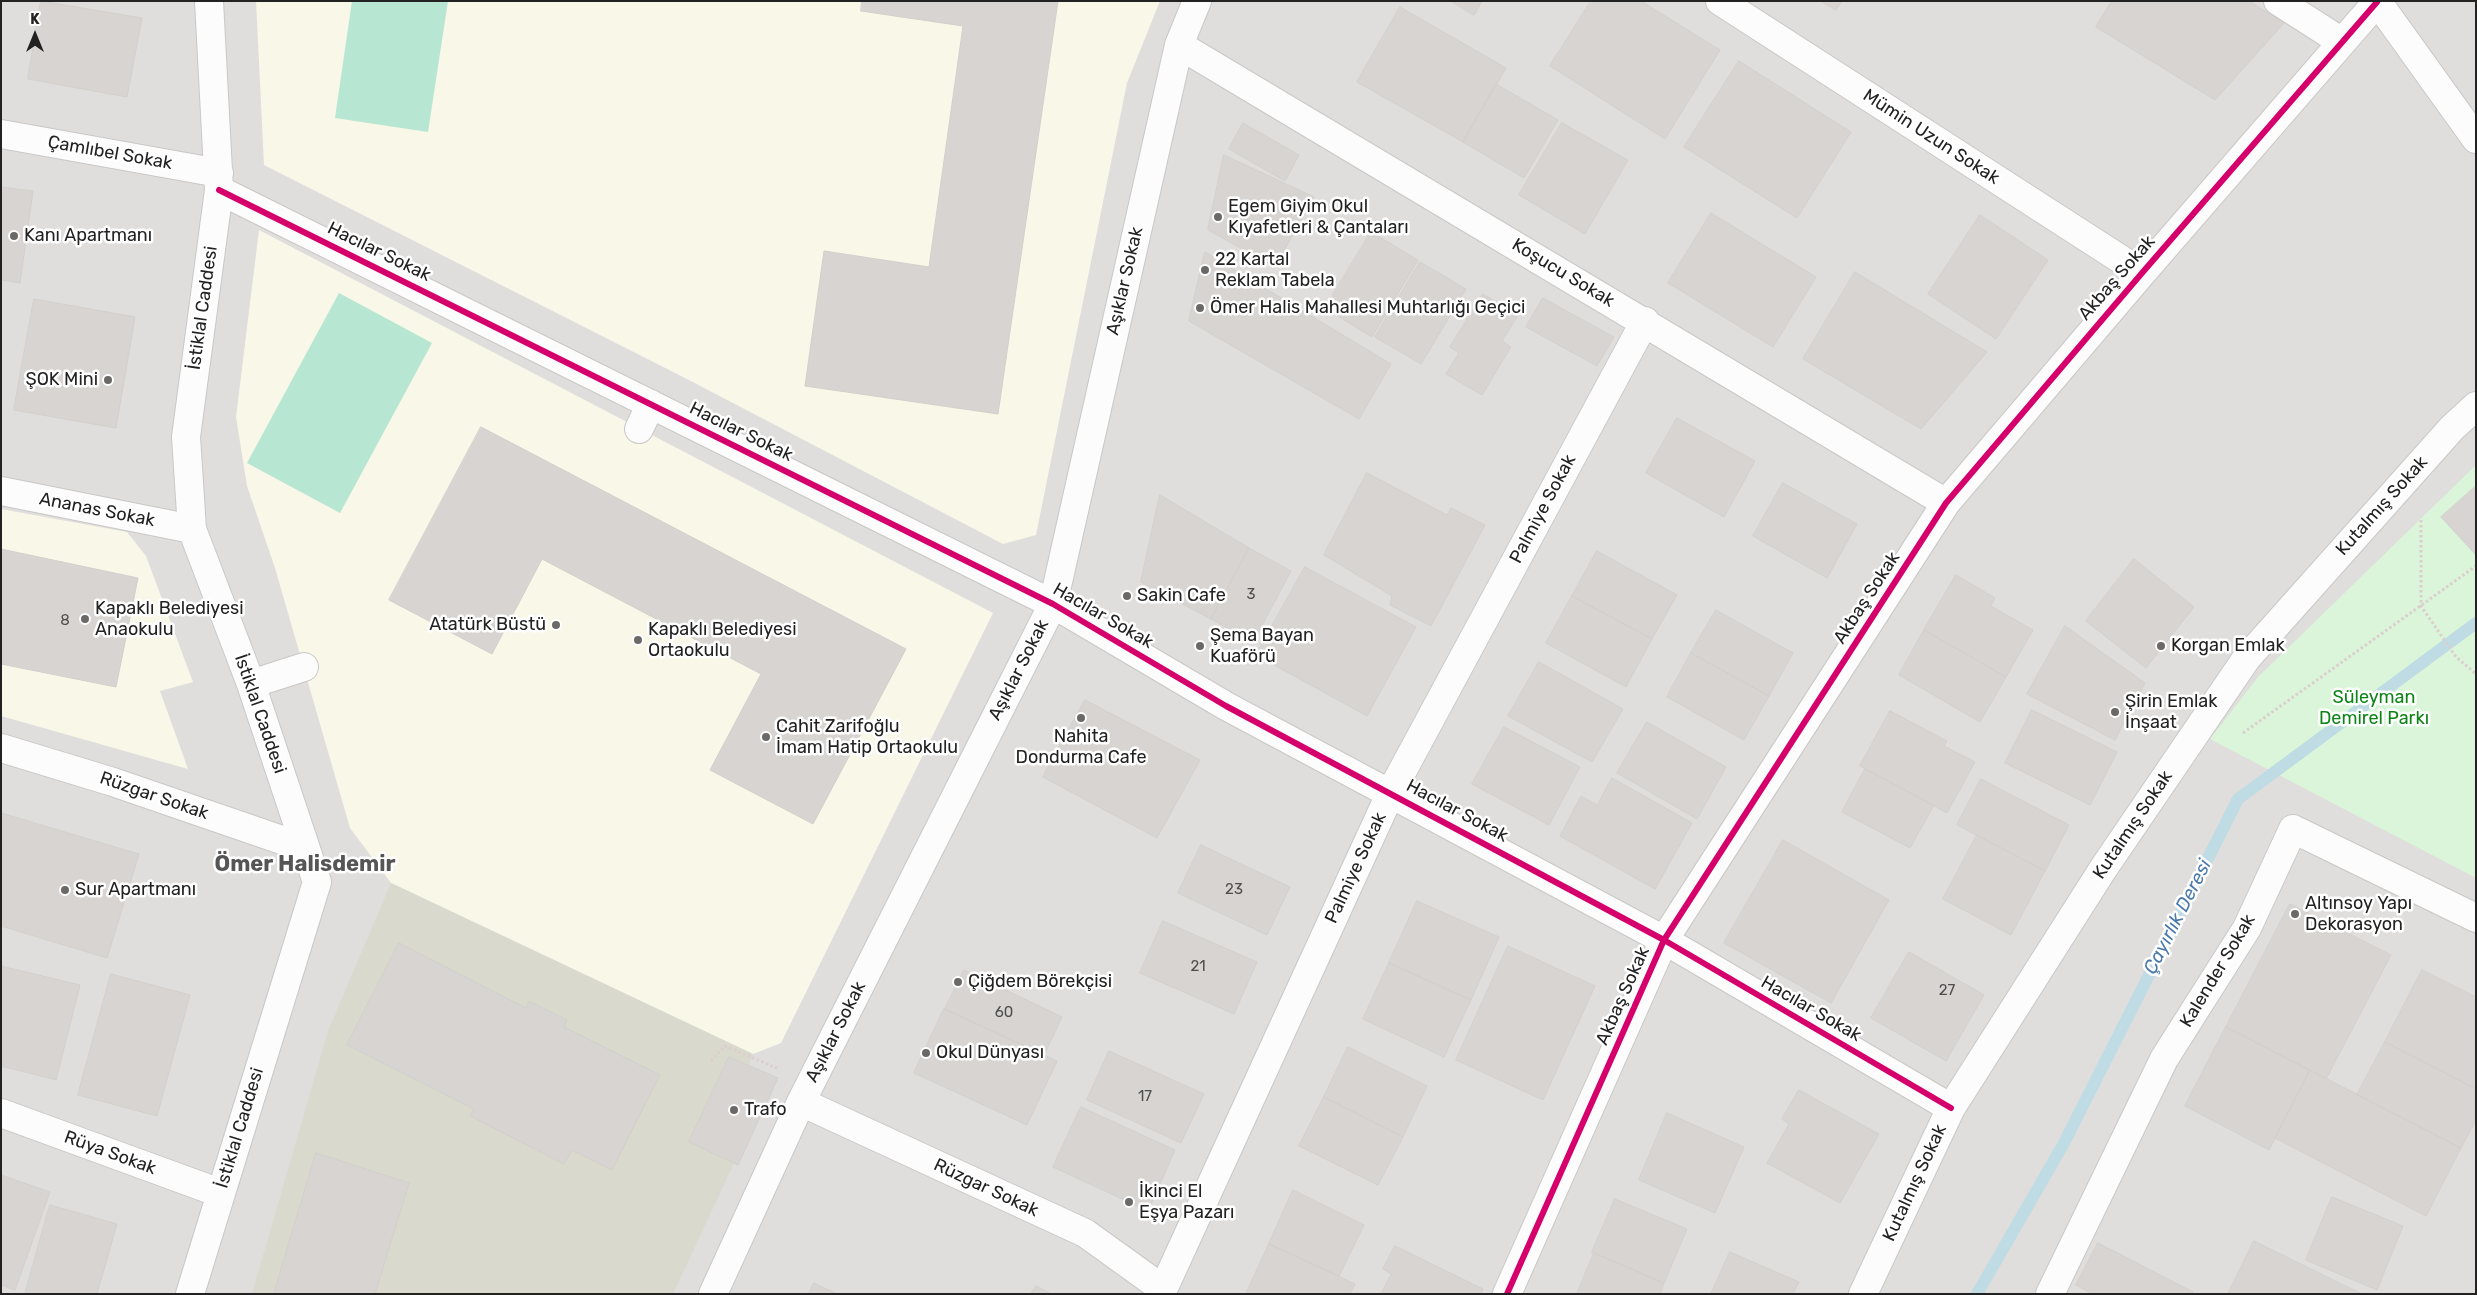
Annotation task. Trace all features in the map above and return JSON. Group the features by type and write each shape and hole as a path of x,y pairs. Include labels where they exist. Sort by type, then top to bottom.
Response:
{"street":[{"name":"İstiklal Caddesi","path":"190,1294 317,882 251,684 192,530 186,437 219,181 209,1"},
{"name":"Aşıklar Sokak","path":"713,1294 801,1102 1052,604 1179,45 1197,1"},
{"name":"Mümin Uzun Sokak","path":"1720,1 2142,272"},
{"path":"2278,1 2342,42"},
{"name":"Akbaş Sokak","path":"1507,1294 1664,940 1946,503 2142,272 2377,2"},
{"path":"2377,2 2475,137"},
{"name":"Koşucu Sokak","path":"1179,45 1645,321 1946,503"},
{"name":"Çamlıbel Sokak","path":"1,134 219,181"},
{"name":"Hacılar Sokak","path":"219,181 651,404 1052,604 1226,706 1664,940 1951,1108"},
{"name":"Palmiye Sokak","path":"1162,1291 1390,792 1645,321"},
{"path":"639,429 651,404"},
{"name":"Kutalmış Sokak","path":"1863,1294 1951,1108 2103,869 2246,659 2452,428 2476,406"},
{"name":"Ananas Sokak","path":"1,491 192,530"},
{"path":"251,684 304,667"},
{"name":"Rüzgar Sokak","path":"1,748 113,782 305,848"},
{"name":"Kalender Sokak","path":"2050,1294 2164,1059 2247,928 2293,829 2476,918"},
{"name":"Rüzgar Sokak","path":"801,1102 1085,1234 1162,1291"},
{"name":"Rüya Sokak","path":"1,1113 220,1193"}],"path":[{"path":"2422,462 2422,606 2456,657 2476,674"},
{"path":"2239,736 2476,566"},
{"path":"711,1061 725,1046 780,1069"}],"shaded area":[{"path":"1,1 2476,1 2476,1294 1,1294"},
{"path":"256,1 1160,1 1127,83 1036,535 1003,544 687,379 264,165"},
{"name":"Kapaklı Belediyesi Ortaokulu","path":"259,230 993,613 781,1043 753,1054 391,883 350,828 275,568 247,486 236,417"},
{"name":"Kapaklı Belediyesi Anaokulu","path":"1,509 127,532 146,556 193,682 160,691 188,769 1,716"},
{"path":"391,883 753,1054 749,1065 729,1057 689,1142 734,1163 673,1294 252,1294 328,1031"}],"green space":[{"path":"352,1 448,1 428,132 335,118"},
{"path":"339,293 432,343 340,513 247,463"},
{"name":"Süleyman Demirel Parkı","path":"2476,465 2476,878 2210,739 2258,677"}],"building":[{"path":"41,1 142,18 127,97 28,79"},
{"path":"862,1 1058,1 998,414 805,386 824,251 929,267 963,26 861,11"},
{"path":"1451,1 1482,1 1474,15"},
{"path":"1591,1 1641,1 1720,50 1665,139 1550,66"},
{"path":"1821,1 1842,1 1836,10"},
{"path":"2112,1 2249,1 2284,23 2215,100 2096,27"},
{"path":"1400,7 1506,68 1463,142 1357,82"},
{"path":"1739,61 1851,132 1797,218 1684,147"},
{"path":"1496,84 1558,120 1524,178 1463,142"},
{"path":"1243,123 1299,155 1285,181 1229,149"},
{"path":"1562,123 1628,160 1585,234 1519,195"},
{"path":"1224,155 1314,197 1275,267 1208,230"},
{"name":"Kanı Apartmanı","path":"1,187 33,191 20,283 1,280"},
{"path":"1711,213 1816,277 1773,347 1668,283"},
{"path":"1980,215 2048,260 1996,339 1928,294"},
{"path":"1371,232 1418,260 1372,337 1325,308"},
{"path":"1205,252 1391,364 1359,419 1189,321"},
{"path":"1420,262 1466,289 1421,364 1375,337"},
{"path":"1855,272 1987,352 1921,429 1803,359"},
{"path":"1483,294 1518,315 1502,341 1511,347 1482,395 1446,374 1459,353 1450,347"},
{"path":"1543,298 1614,337 1597,366 1526,327"},
{"path":"34,299 135,317 116,428 14,410"},
{"path":"1677,418 1755,461 1724,517 1646,473"},
{"path":"481,427 906,649 813,824 710,770 761,674 542,559 492,654 389,600"},
{"path":"1367,473 1447,515 1451,508 1485,525 1431,626 1390,605 1392,596 1324,555"},
{"path":"1783,483 1857,524 1827,578 1753,536"},
{"path":"2476,486 2476,555 2441,517"},
{"path":"1160,495 1249,548 1211,619 1141,582"},
{"path":"1249,548 1291,571 1253,642 1211,619"},
{"path":"1,549 138,578 116,687 1,664"},
{"path":"1597,551 1677,595 1652,639 1572,596"},
{"path":"2134,559 2194,607 2146,668 2086,621"},
{"path":"1305,567 1416,627 1367,716 1256,655"},
{"path":"1956,575 1995,598 1991,606 2033,630 2006,677 1924,630"},
{"path":"1572,596 1652,639 1626,687 1546,643"},
{"path":"1716,610 1793,653 1769,696 1691,653"},
{"path":"2065,626 2145,683 2115,740 2027,694"},
{"path":"1924,630 2006,677 1980,722 1899,675"},
{"path":"1691,653 1769,696 1744,740 1667,697"},
{"path":"1539,662 1623,709 1592,762 1508,716"},
{"path":"1085,700 1200,760 1157,838 1043,777"},
{"path":"2032,710 2117,752 2090,805 2005,763"},
{"path":"1890,711 1947,741 1944,746 1975,762 1947,813 1860,766"},
{"path":"1647,722 1726,767 1697,819 1617,773"},
{"path":"1504,727 1580,767 1549,825 1472,784"},
{"path":"1865,769 1934,805 1910,848 1842,812"},
{"path":"1612,778 1692,823 1655,889 1560,836 1581,796 1597,805"},
{"path":"1981,779 2069,825 2045,871 1957,825"},
{"name":"Sur Apartmanı","path":"1,813 139,854 107,958 1,926"},
{"path":"1977,835 2045,871 2011,935 1943,899"},
{"path":"1783,840 1889,900 1831,1003 1724,943"},
{"path":"1201,845 1290,887 1267,935 1178,893"},
{"path":"1417,901 1499,937 1471,1000 1389,963"},
{"path":"2290,904 2391,955 2326,1079 2226,1027"},
{"path":"1163,921 1257,962 1234,1014 1140,973"},
{"path":"399,943 526,1008 529,1001 567,1020 564,1027 660,1075 612,1170 572,1150 564,1164 470,1116 474,1109 347,1045"},
{"path":"1508,946 1595,986 1543,1100 1456,1060"},
{"path":"1909,952 1984,995 1946,1061 1871,1018"},
{"path":"1389,963 1471,1000 1444,1057 1363,1019"},
{"path":"1,966 80,985 56,1080 1,1066"},
{"path":"964,970 1062,1017 1044,1055 945,1009"},
{"path":"2422,970 2476,997 2476,1089 2385,1042"},
{"path":"111,974 190,995 157,1116 78,1095"},
{"path":"944,1009 1057,1061 1027,1125 914,1073"},
{"path":"2226,1027 2310,1070 2269,1150 2185,1106"},
{"path":"2385,1042 2476,1089 2476,1120 2461,1148 2357,1095"},
{"path":"1348,1047 1427,1086 1403,1137 1324,1097"},
{"path":"1109,1051 1204,1094 1181,1143 1087,1100"},
{"name":"Trafo","path":"729,1057 778,1078 738,1165 689,1142"},
{"path":"2310,1070 2461,1148 2426,1216 2275,1138"},
{"path":"1799,1090 1879,1134 1840,1203 1767,1163 1789,1124 1782,1119"},
{"path":"1324,1097 1403,1137 1378,1185 1299,1146"},
{"path":"1081,1107 1175,1150 1148,1211 1053,1167"},
{"path":"1667,1113 1744,1147 1715,1213 1639,1180"},
{"path":"316,1153 409,1183 375,1294 274,1294"},
{"path":"1,1175 50,1192 15,1290 1,1285"},
{"path":"1293,1190 1364,1225 1339,1276 1269,1244"},
{"path":"2332,1197 2403,1226 2377,1290 2306,1260"},
{"path":"1615,1199 1687,1229 1664,1283 1592,1252"},
{"path":"50,1205 117,1224 97,1294 25,1294"},
{"path":"2254,1241 2362,1294 2228,1294"},
{"path":"2098,1243 2193,1292 2192,1294 2092,1294 2076,1285"},
{"path":"1269,1244 1355,1284 1350,1294 1246,1294"},
{"path":"1395,1246 1483,1289 1481,1294 1381,1294 1391,1274 1383,1269"},
{"path":"1730,1252 1799,1282 1793,1294 1711,1294"},
{"path":"1594,1253 1664,1283 1660,1294 1577,1294"},
{"path":"814,1283 837,1294 809,1294"},
{"path":"1036,1286 1051,1294 1031,1294"}],"waterway":[{"name":"Çayırlık Deresi","path":"1977,1294 2064,1143 2238,799 2476,623"}],"cycle path":[{"path":"1507,1294 1664,940 1946,503 2377,2"},
{"path":"219,190 1053,604 1226,706 1664,940 1951,1108"}],"place":[{"name":"Egem Giyim Okul Kıyafetleri & Çantaları","path":"1218,217"},
{"name":"Kanı Apartmanı","path":"14,236"},
{"name":"22 Kartal Reklam Tabela","path":"1205,270"},
{"name":"Ömer Halis Mahallesi Muhtarlığı Geçici","path":"1200,308"},
{"name":"ŞOK Mini","path":"108,380"},
{"name":"Sakin Cafe","path":"1127,596"},
{"name":"Kapaklı Belediyesi Anaokulu","path":"85,619"},
{"name":"Atatürk Büstü","path":"556,625"},
{"name":"Kapaklı Belediyesi Ortaokulu","path":"638,640"},
{"name":"Şema Bayan Kuaförü","path":"1200,646"},
{"name":"Korgan Emlak","path":"2161,646"},
{"name":"Şirin Emlak İnşaat","path":"2115,712"},
{"name":"Nahita Dondurma Cafe","path":"1081,718"},
{"name":"Cahit Zarifoğlu İmam Hatip Ortaokulu","path":"766,737"},
{"name":"Sur Apartmanı","path":"65,890"},
{"name":"Altınsoy Yapı Dekorasyon","path":"2295,914"},
{"name":"Çiğdem Börekçisi","path":"958,982"},
{"name":"Okul Dünyası","path":"926,1053"},
{"name":"Trafo","path":"734,1110"},
{"name":"İkinci El Eşya Pazarı","path":"1129,1202"}],"district":[{"name":"Ömer Halisdemir","path":"305,865"}]}
